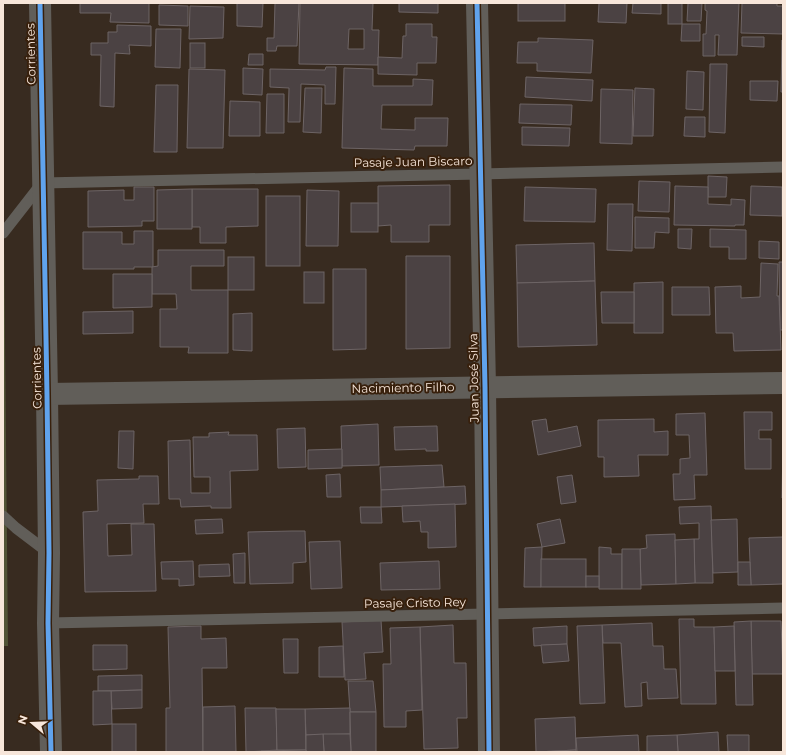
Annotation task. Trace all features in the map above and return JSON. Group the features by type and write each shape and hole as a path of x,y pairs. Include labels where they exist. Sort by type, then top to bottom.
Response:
{"street":[{"name":"Corrientes","path":"40,3 42,182 47,394 49,553 48,623 51,752"},
{"name":"Juan José Silva","path":"477,3 485,387 489,752"},
{"name":"Nacimiento Filho","path":"47,394 783,383"}],"lane":[{"name":"Pasaje Juan Biscaro","path":"42,182 783,167"},
{"path":"3,233 42,182"},
{"path":"3,516 16,528 49,553"},
{"name":"Pasaje Cristo Rey","path":"48,623 783,608"}],"green space":[{"path":"3,136 8,646 3,646"}],"building":[{"path":"80,3 149,3 149,23 110,22 111,13 80,13"},
{"path":"237,3 263,3 262,27 237,26"},
{"path":"275,3 299,3 297,46 277,46 276,51 267,51 267,38 274,38"},
{"path":"300,3 373,3 372,30 379,30 378,65 299,64","holes":["349,29 364,29 364,49 348,49"]},
{"path":"399,3 438,3 438,13 399,12"},
{"path":"518,3 565,3 565,21 518,21"},
{"path":"599,3 627,3 626,23 598,22"},
{"path":"633,3 661,3 661,14 632,13"},
{"path":"668,3 682,3 682,24 668,24"},
{"path":"688,3 702,3 701,21 687,21"},
{"path":"705,3 739,3 737,55 718,55 719,35 715,35 715,56 703,56 703,34 706,34 707,11 705,10"},
{"path":"742,3 777,3 777,6 783,6 783,34 741,33"},
{"path":"159,5 188,6 188,26 159,25"},
{"path":"190,6 224,7 223,38 189,39"},
{"path":"406,24 432,24 432,37 437,37 436,63 417,63 417,75 378,74 378,57 402,58 403,36 406,36"},
{"path":"682,24 700,24 700,41 681,41"},
{"path":"117,25 151,26 151,46 129,45 130,54 115,53 114,107 100,106 101,55 91,55 91,43 108,43 108,32 117,32"},
{"path":"156,29 181,29 180,68 155,67"},
{"path":"742,37 764,37 764,47 742,46"},
{"path":"538,38 593,40 591,73 537,71 537,63 517,63 518,42 538,42"},
{"path":"782,40 783,92 781,92"},
{"path":"190,43 205,43 205,68 190,68"},
{"path":"249,54 263,54 263,65 248,65"},
{"path":"710,64 727,64 725,133 709,132"},
{"path":"326,67 336,67 335,104 325,104 325,85 301,84 300,122 288,122 289,88 270,87 270,69 325,70"},
{"path":"243,68 263,69 262,95 243,94"},
{"path":"344,68 373,69 373,86 413,86 413,79 433,80 432,105 382,105 381,129 415,130 415,118 448,118 447,146 415,146 414,150 342,148"},
{"path":"189,69 225,70 223,148 187,148"},
{"path":"687,71 704,72 703,110 686,109"},
{"path":"526,77 593,80 592,101 525,97"},
{"path":"750,81 778,81 777,101 750,100"},
{"path":"156,85 178,85 177,152 154,152"},
{"path":"305,88 322,88 321,133 303,132"},
{"path":"635,88 654,89 653,136 633,136"},
{"path":"601,89 633,90 632,144 600,143"},
{"path":"267,94 284,94 284,133 266,133"},
{"path":"230,101 260,102 260,136 229,136"},
{"path":"520,104 572,105 571,125 519,123"},
{"path":"685,117 705,117 705,137 684,136"},
{"path":"522,127 570,128 569,146 522,145"},
{"path":"708,176 727,177 726,197 708,197"},
{"path":"639,181 670,182 669,212 638,211"},
{"path":"450,185 450,225 429,225 429,242 391,242 391,225 378,226 378,186"},
{"path":"675,186 708,187 708,204 731,205 731,199 745,200 744,225 674,225"},
{"path":"751,186 782,187 782,216 750,215"},
{"path":"134,187 154,187 154,221 142,221 142,226 88,227 88,191 124,190 124,200 134,200"},
{"path":"525,187 596,189 595,222 524,221"},
{"path":"192,189 258,189 258,226 226,227 226,243 200,243 200,227 192,227"},
{"path":"192,189 192,229 157,229 157,190"},
{"path":"307,190 339,191 338,246 306,246"},
{"path":"266,196 300,196 300,266 266,266"},
{"path":"351,203 378,203 378,232 351,232"},
{"path":"608,204 633,204 632,251 607,250"},
{"path":"635,217 669,218 669,233 655,232 654,248 635,248"},
{"path":"678,229 692,229 691,249 678,248"},
{"path":"710,229 746,230 746,259 729,259 729,247 710,247"},
{"path":"134,231 153,231 153,267 134,267 134,269 83,269 83,232 122,232 122,244 134,244"},
{"path":"759,241 779,242 779,259 759,258"},
{"path":"594,243 595,281 517,283 516,245"},
{"path":"158,250 224,250 224,266 191,266 191,290 228,290 228,353 188,353 189,347 160,347 160,309 177,309 176,294 152,294 152,267 158,266"},
{"path":"406,256 450,256 450,348 406,349"},
{"path":"228,257 254,257 254,290 228,290"},
{"path":"779,262 783,262 783,330 780,330"},
{"path":"761,263 778,264 777,296 779,296 781,350 734,351 733,333 716,333 715,287 741,286 741,298 760,297"},
{"path":"333,269 366,269 366,349 333,350"},
{"path":"304,272 324,272 324,303 304,303"},
{"path":"113,274 152,274 152,307 113,308"},
{"path":"595,281 597,345 518,347 517,283"},
{"path":"663,282 663,333 634,333 634,283"},
{"path":"672,287 709,287 710,315 672,315"},
{"path":"601,292 634,292 634,323 602,323"},
{"path":"133,311 133,333 83,334 83,312"},
{"path":"252,313 252,351 233,350 233,314"},
{"path":"744,412 772,412 772,430 759,430 759,439 771,439 771,469 745,469"},
{"path":"705,413 707,475 694,475 695,499 674,500 673,474 680,474 680,459 690,458 689,435 676,435 676,414"},
{"path":"546,419 548,432 577,426 581,446 538,455 532,421"},
{"path":"654,419 654,432 668,431 668,455 638,455 639,476 604,477 604,457 598,457 598,420"},
{"path":"378,424 379,465 342,466 341,426"},
{"path":"437,426 438,451 426,451 426,449 395,450 394,427"},
{"path":"305,428 306,467 278,468 277,429"},
{"path":"119,431 134,431 133,469 118,468"},
{"path":"229,432 228,435 257,435 258,470 230,471 231,508 211,508 211,506 181,507 180,499 169,499 168,441 190,440 191,493 210,493 210,477 194,477 193,437 209,437 209,433"},
{"path":"783,443 783,498 782,498"},
{"path":"342,449 342,468 308,469 308,450"},
{"path":"442,465 444,487 381,490 380,467"},
{"path":"340,474 341,497 327,497 326,475"},
{"path":"572,475 576,502 561,504 557,477"},
{"path":"139,476 158,476 159,504 143,504 144,523 107,524 108,556 132,555 131,524 154,524 156,591 85,592 83,512 98,511 97,480 139,479"},
{"path":"465,486 466,504 381,507 381,490"},
{"path":"455,504 456,547 428,548 428,532 421,532 420,521 403,522 402,506"},
{"path":"711,506 713,583 695,583 694,539 699,539 699,523 680,524 679,507"},
{"path":"360,507 381,507 382,523 361,523"},
{"path":"222,519 223,533 196,534 195,520"},
{"path":"560,519 565,543 542,547 537,524"},
{"path":"737,519 738,572 713,573 711,520"},
{"path":"305,531 306,562 293,563 293,583 250,584 248,532"},
{"path":"675,534 676,584 641,585 640,549 647,548 646,535"},
{"path":"783,537 783,584 751,585 749,538"},
{"path":"694,539 695,583 676,584 675,540"},
{"path":"340,541 342,588 311,589 309,542"},
{"path":"542,547 541,587 524,587 525,548"},
{"path":"599,547 611,548 611,554 622,554 622,589 599,589"},
{"path":"622,549 640,549 641,589 622,589"},
{"path":"245,553 245,583 234,583 233,554"},
{"path":"541,559 586,559 586,587 541,587"},
{"path":"193,561 194,585 179,586 179,579 162,579 161,562"},
{"path":"439,561 440,589 381,590 380,563"},
{"path":"738,562 750,562 751,585 738,585"},
{"path":"229,564 230,576 199,577 199,565"},
{"path":"586,576 599,576 599,587 586,587"},
{"path":"679,619 694,619 694,627 714,627 716,704 681,704"},
{"path":"381,620 383,652 364,653 366,679 345,680 342,622"},
{"path":"751,621 781,621 783,674 752,674"},
{"path":"751,621 753,705 736,705 734,622"},
{"path":"652,623 653,646 663,646 664,669 676,669 678,698 648,699 647,682 641,683 642,706 625,707 621,643 603,643 602,625"},
{"path":"453,625 454,663 466,663 467,718 457,718 458,748 424,749 420,627"},
{"path":"602,625 605,703 580,704 577,626"},
{"path":"201,626 201,639 226,638 227,668 202,668 203,752 166,752 166,708 170,708 168,627"},
{"path":"567,626 567,644 534,646 533,628"},
{"path":"734,626 735,671 715,671 714,627"},
{"path":"420,627 422,710 406,711 406,727 384,727 383,664 391,664 390,628"},
{"path":"283,639 298,639 298,673 284,673"},
{"path":"567,644 569,661 543,663 541,645"},
{"path":"93,645 127,645 127,669 93,670"},
{"path":"343,646 344,677 319,677 319,647"},
{"path":"142,675 142,690 98,691 98,676"},
{"path":"348,681 373,681 376,712 350,712"},
{"path":"142,690 142,708 112,709 111,691"},
{"path":"93,691 111,691 112,724 93,725"},
{"path":"235,706 236,752 203,752 203,707"},
{"path":"245,708 276,708 277,750 246,752"},
{"path":"350,708 350,734 306,735 305,709"},
{"path":"276,709 305,709 306,750 277,750"},
{"path":"350,712 376,712 376,752 351,752"},
{"path":"575,717 576,750 536,752 535,719"},
{"path":"112,724 136,724 136,752 112,752"},
{"path":"718,732 719,752 678,752 677,735"},
{"path":"323,734 350,734 351,752 324,752"},
{"path":"323,734 324,752 306,752 306,735"},
{"path":"638,735 639,752 577,752 576,738"},
{"path":"677,735 678,752 647,752 647,736"},
{"path":"727,735 749,735 749,752 728,752"},
{"path":"306,750 306,752 261,752 261,751"},
{"path":"576,750 576,752 536,752"}],"cycle path":[{"path":"40,3 47,394 49,553 48,623 51,752"},
{"path":"477,3 485,387 489,752"}]}
